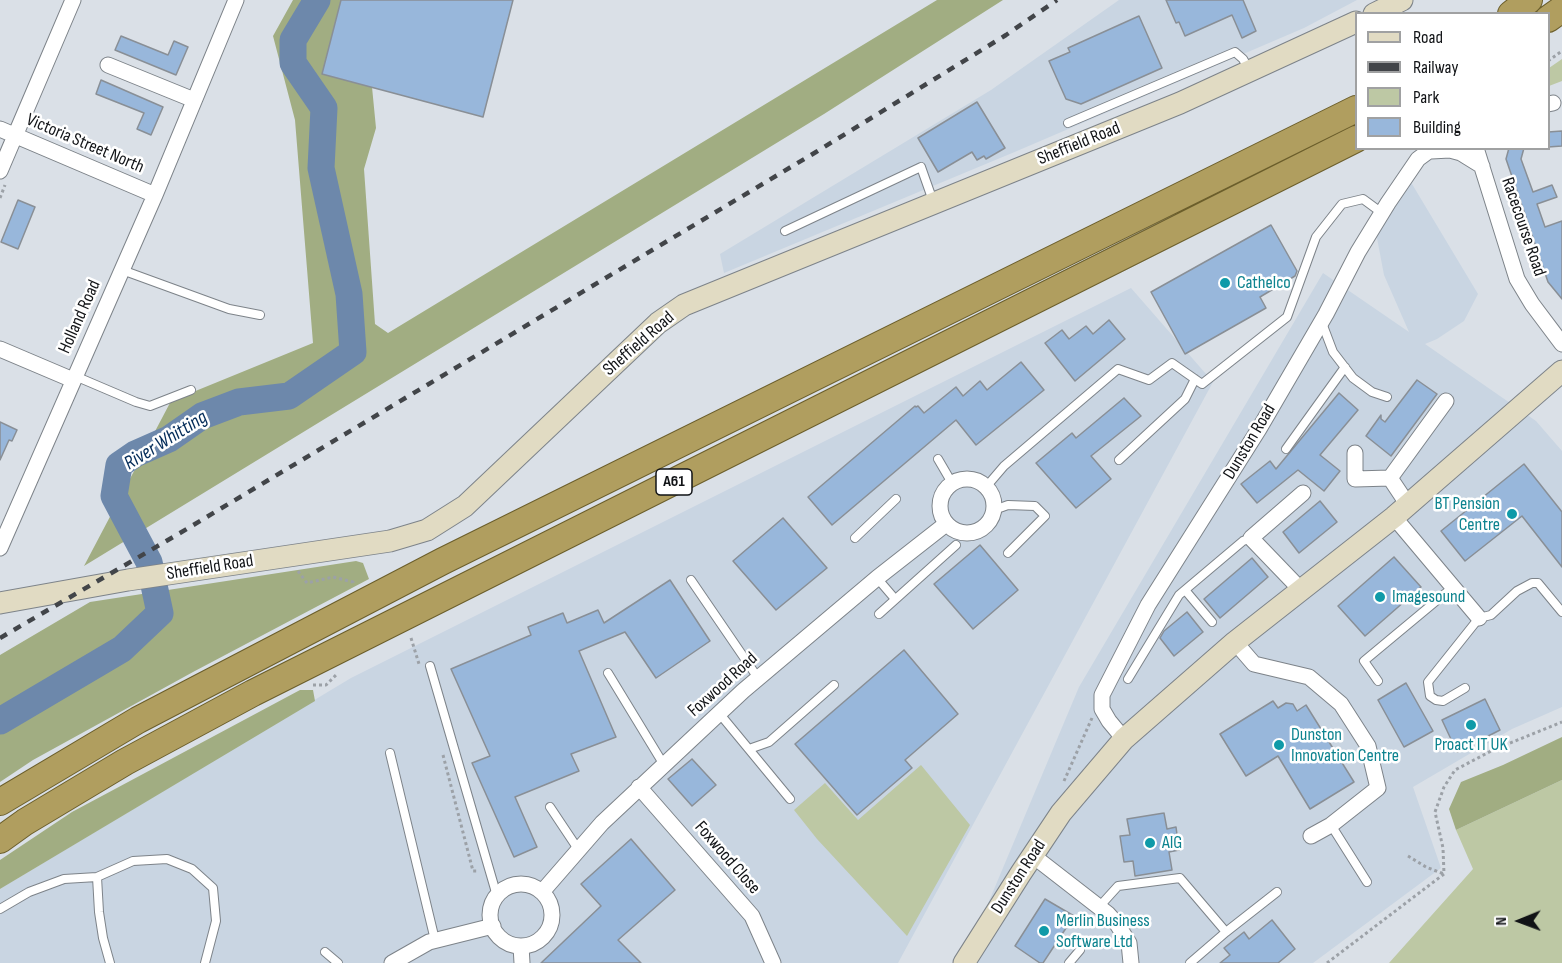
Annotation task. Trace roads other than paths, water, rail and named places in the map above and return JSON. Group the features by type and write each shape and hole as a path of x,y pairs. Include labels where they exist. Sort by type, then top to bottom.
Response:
{"highway":[{"path":"1514,12 1529,0"},
{"name":"A61","path":"0,802 138,720 432,566 1355,109"},
{"name":"A61","path":"0,840 25,822 125,762 253,693 1355,140"}],"main road":[{"path":"1378,12 1402,0"},
{"name":"Sheffield Road","path":"0,603 128,580 390,541 427,530 465,506 658,322 684,305 1180,103 1355,22"},
{"name":"Dunston Road","path":"964,963 1061,813 1124,739 1235,642 1401,511 1562,371"}],"street":[{"path":"4,173 16,136 73,0"},
{"name":"Holland Road","path":"0,548 155,195 237,0"},
{"path":"108,65 194,100"},
{"name":"Victoria Street North","path":"0,129 155,195"},
{"name":"Dunston Road","path":"1124,739 1102,709 1102,695 1148,605 1259,429 1382,213 1418,159 1432,150"},
{"name":"Dunston Road","path":"1445,150 1461,153 1482,166"},
{"name":"Racecourse Road","path":"1477,150 1517,279 1532,304 1562,344"},
{"path":"0,349 74,378"},
{"path":"1390,478 1446,400"},
{"path":"1355,453 1355,479 1390,478"},
{"path":"1390,478 1401,511 1453,587 1479,618"},
{"path":"970,479 986,487 994,510 986,526 970,534 961,533 946,524 939,507 945,490 952,483 970,479"},
{"path":"1302,591 1251,538 1303,493"},
{"name":"Foxwood Road","path":"542,892 602,822 719,713 877,578 946,524"},
{"path":"1235,642 1254,664 1310,677 1341,704 1368,746 1378,788 1332,825 1311,836"},
{"name":"Foxwood Close","path":"639,787 752,916 773,963"},
{"path":"1032,855 1099,907 1117,924 1129,943 1131,963"},
{"path":"524,884 542,892 549,901 552,911 552,921 548,931 531,944 521,946 504,940 493,926 491,910 497,896 505,889 524,884"},
{"path":"392,963 399,957 435,940 493,926"},
{"path":"521,946 522,963"}],"lane":[{"path":"1068,123 1235,52 1243,59 1249,71"},
{"path":"785,231 921,167 934,203"},
{"path":"986,487 1004,466 1118,369 1149,380 1172,363 1202,384 1287,317 1317,237 1342,204 1363,199 1382,213"},
{"path":"122,270 229,309 260,315"},
{"path":"1321,322 1333,352 1361,385 1372,392 1388,397"},
{"path":"1286,448 1345,367"},
{"path":"74,378 150,406 191,390"},
{"path":"1119,460 1185,399 1195,379"},
{"path":"938,459 952,483"},
{"path":"855,538 896,499"},
{"path":"994,510 1008,505 1035,506 1045,516 1008,553"},
{"path":"1128,679 1179,595 1243,541 1251,538"},
{"path":"879,614 956,545"},
{"path":"877,578 895,599"},
{"path":"691,580 758,678"},
{"path":"1465,688 1443,701 1436,700 1430,696 1428,682 1479,618 1491,615 1518,591 1532,583 1538,584 1562,612"},
{"path":"1378,681 1364,661 1453,587"},
{"path":"1185,590 1212,622"},
{"path":"430,666 497,896"},
{"path":"609,673 664,765"},
{"path":"749,749 769,742 834,685"},
{"path":"719,713 790,799"},
{"path":"390,753 435,940"},
{"path":"550,807 578,849"},
{"path":"1332,825 1366,882"},
{"path":"0,909 29,892 64,879 98,876 133,861 167,859 192,869 213,888 216,921 205,963"},
{"path":"98,876 101,929 110,963"},
{"path":"1099,907 1118,886 1180,878 1226,932"},
{"path":"1190,963 1277,892"},
{"path":"1069,963 1080,950"},
{"path":"326,952 338,963"}],"waterway":[{"name":"River Whitting","path":"0,721 122,649 160,613 149,562 114,496 119,465 135,454 169,439 202,416 239,402 289,396 353,352 349,294 321,168 324,108 293,63 293,40 317,0"}],"railway":[{"path":"0,638 180,533 816,152 1006,35 1057,0"}],"place":[{"name":"Cathelco","path":"1225,283"},
{"name":"BT Pension Centre","path":"1512,514"},
{"name":"Imagesound","path":"1380,597"},
{"name":"Proact IT UK","path":"1471,725"},
{"name":"Dunston Innovation Centre","path":"1279,745"},
{"name":"AIG","path":"1150,843"},
{"name":"Merlin Business Software Ltd","path":"1044,931"}]}
